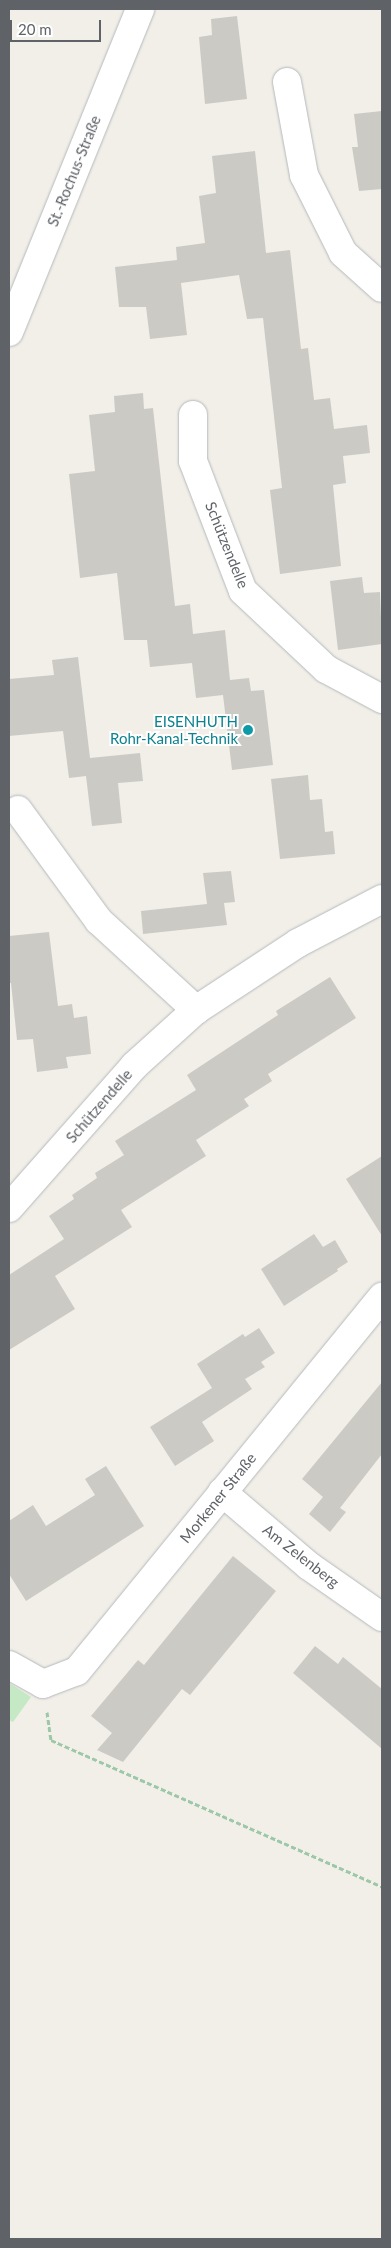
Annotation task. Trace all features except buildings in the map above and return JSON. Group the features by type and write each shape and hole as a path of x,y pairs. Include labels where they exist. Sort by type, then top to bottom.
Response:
{"street":[{"name":"St.-Rochus-Straße","path":"9,332 140,9"},
{"path":"287,82 304,175 343,253 382,288"},
{"name":"Schützendelle","path":"193,415 194,461 243,591 326,669 382,699"},
{"path":"18,810 99,921 196,1010"},
{"name":"Schützendelle","path":"9,1208 134,1066 196,1010 298,943 382,899"},
{"name":"Morkener Straße","path":"43,1684 77,1671 382,1297"},
{"name":"Am Zelenberg","path":"222,1492 309,1566 382,1617"},
{"path":"9,1665 43,1684"}],"path":[{"path":"43,1684 51,1740 382,1887"}],"green space":[{"path":"9,1683 31,1697 13,1722 9,1720"}],"place":[{"name":"EISENHUTH Rohr-Kanal-Technik","path":"248,730"}]}
